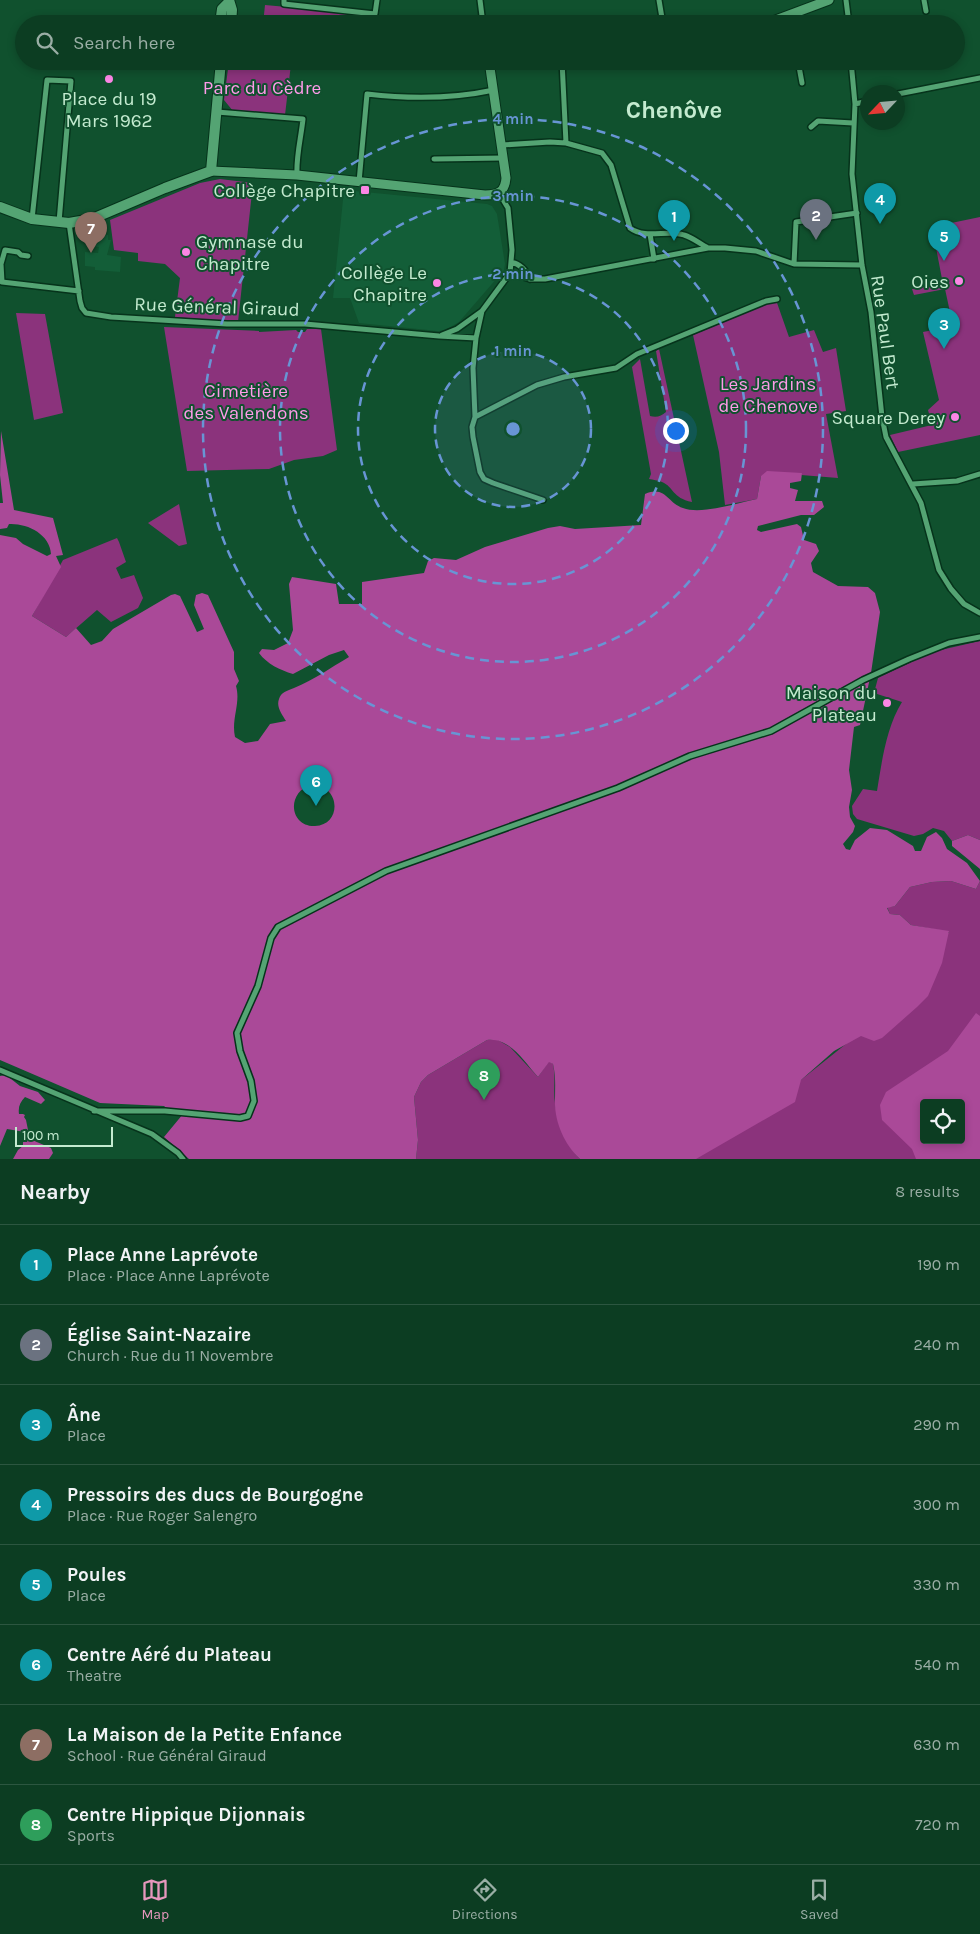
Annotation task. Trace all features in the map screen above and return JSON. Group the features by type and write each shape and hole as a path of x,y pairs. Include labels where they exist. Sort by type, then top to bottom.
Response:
{"main road":[{"path":"221,15 222,9 229,1"},
{"path":"229,1 232,15"},
{"path":"0,207 32,219 64,223 92,219 211,171 220,70"}],"street":[{"path":"284,0 284,4 375,14 377,0"},
{"path":"480,0 482,15"},
{"path":"659,0 662,15"},
{"path":"792,14 829,0"},
{"path":"846,0 847,15"},
{"path":"924,0 926,11"},
{"path":"211,171 297,175 485,195 499,193 505,184 504,158 491,70"},
{"path":"562,70 566,143"},
{"path":"800,70 802,84"},
{"name":"Rue Paul Bert","path":"852,70 855,104 852,174 862,265 872,312 881,408 886,437 897,460 913,484 925,513 933,552 939,570 964,604 980,613"},
{"path":"905,93 980,78"},
{"name":"Rue Général Giraud","path":"32,219 47,80 71,82 64,223 82,308 86,313 228,324 306,324 476,338"},
{"path":"359,182 367,94 436,97 476,94 494,90"},
{"path":"855,104 860,103"},
{"path":"217,112 303,119 296,157 297,175"},
{"path":"811,127 818,121 853,123"},
{"path":"502,146 550,142 566,143 602,153 611,164 630,228 634,231 650,234 683,234 708,248"},
{"path":"434,159 504,158"},
{"path":"499,193 508,208 512,250 510,272 530,279 545,279 708,248 756,251 794,264 862,265"},
{"path":"794,264 796,222 857,213"},
{"path":"650,234 654,259"},
{"path":"28,256 5,250 1,264 2,282 79,291"},
{"path":"511,262 517,263 527,272 530,279"},
{"name":"Rue Général Giraud","path":"439,336 457,329 482,311 510,272"},
{"path":"475,417 537,385 564,377 616,368 637,354 766,301 777,299"},
{"path":"482,311 472,368 475,417 472,426 480,472 484,479 543,500"},
{"path":"913,484 957,481 980,474"},
{"path":"94,1110 165,1111 240,1118 248,1116 254,1101 251,1081 240,1051 237,1033 258,986 271,938 278,927 386,871 618,788 674,762 771,731 864,680 909,659 943,645 980,637"},
{"path":"0,1070 152,1134 178,1153 183,1159"}],"shaded area":[{"path":"344,190 492,206 497,214 505,264 504,270 459,322 445,330 438,331 359,323 350,298 333,298"},
{"path":"93,233 108,235 108,240 111,240 107,255 121,257 120,272 95,270 95,267 85,266 85,252 98,253 99,247 88,246 89,239 93,239"},
{"path":"1,431 14,510 53,518 63,555 56,556 61,567 32,616 66,637 76,628 91,645 102,641 113,629 175,594 180,596 197,632 204,629 194,605 196,595 202,593 208,595 234,652 234,669 239,681 236,686 237,699 234,730 235,737 245,743 258,741 270,724 286,721 278,705 283,693 349,657 344,650 329,655 293,674 274,666 259,653 262,649 274,650 288,643 293,630 289,584 292,577 336,584 339,604 362,604 362,582 424,573 428,561 434,558 456,560 485,547 560,526 575,529 641,525 645,494 652,492 662,493 678,506 691,510 709,509 757,499 761,476 767,471 802,473 801,481 790,483 790,488 798,490 795,501 822,501 824,507 814,515 801,515 758,526 757,530 761,532 797,524 801,527 804,540 816,544 819,551 811,563 813,572 838,586 868,587 875,593 880,612 871,673 860,725 854,727 849,770 852,790 849,807 850,817 855,826 853,832 843,844 846,849 850,850 855,840 870,828 887,830 913,846 915,851 921,851 927,837 936,832 942,838 947,849 967,863 980,881 976,889 951,881 932,882 910,887 895,906 887,908 890,914 900,915 911,925 949,931 942,963 928,996 882,1038 874,1041 861,1036 834,1051 801,1080 795,1102 696,1159 580,1159 569,1146 558,1124 555,1107 553,1064 549,1062 538,1077 510,1046 495,1040 487,1040 428,1075 421,1082 414,1097 418,1140 416,1159 189,1159 164,1137 183,1114 182,1110 169,1110 164,1106 100,1103 0,1060 0,535 16,538 23,544 47,556 51,554 47,541 42,535 30,528 23,525 9,524 7,528 0,529 0,503 3,503 0,475","holes":["312,785 322,787 333,798 334,813 324,824 306,825 296,815 295,801 298,794 304,789"]},
{"path":"968,835 980,840 980,869 952,846 952,841"},
{"path":"976,1013 980,1016 980,1159 916,1159 912,1149 882,1120 880,1105 886,1092 948,1051"},
{"path":"6,1075 20,1086 38,1092 45,1100 41,1104 25,1097 20,1105 19,1114 25,1115 28,1130 25,1132 7,1129 0,1146 0,1076"},
{"path":"25,1137 51,1148 53,1153 49,1159 13,1159 18,1150 23,1146 23,1139"}],"green space":[{"path":"265,5 375,15 264,15"},
{"name":"Parc du Cèdre","path":"228,70 290,70 285,115 233,111 224,100"},
{"name":"Gymnase du Chapitre","path":"220,179 253,183 238,322 175,317 180,278 165,264 138,261 138,253 114,250 110,220 200,183"},
{"path":"980,217 980,435 898,452 890,435 932,425 928,410 939,400 923,332 953,326 945,289 914,295 912,289 943,284 932,227"},
{"name":"Les Jardins de Chenove","path":"776,300 789,337 814,330 823,352 836,348 846,411 826,414 838,478 801,475 802,473 761,476 757,499 725,505 719,452 693,335"},
{"path":"16,313 45,314 63,413 34,420"},
{"name":"Cimetière des Valendons","path":"164,327 259,332 296,330 298,332 305,332 307,329 321,329 337,450 323,456 294,460 269,469 187,471"},
{"path":"659,349 692,502 681,498 666,484 649,479 651,474 632,367 640,359 650,416 657,417 662,415 666,412 656,351"},
{"path":"179,504 187,544 179,546 148,523"},
{"path":"117,538 126,562 116,568 121,579 134,575 143,598 138,608 111,622 97,610 66,637 32,616 63,560"},
{"path":"980,641 980,840 968,835 952,841 944,831 933,828 923,834 914,836 857,819 853,814 852,806 863,789 877,791 888,734 902,702 874,693 878,678 932,652"},
{"path":"951,881 976,889 980,881 980,1159 689,1159 728,1138 851,1040 949,932 911,925 900,915 890,914 887,907 895,906 910,887 932,882"},
{"path":"496,1039 510,1047 538,1077 549,1061 553,1064 556,1110 564,1133 580,1159 416,1159 418,1140 414,1097 421,1082 428,1075 487,1040"}],"place":[{"name":"Place du 19 Mars 1962","path":"109,79"},
{"name":"Collège Chapitre","path":"365,190"},
{"name":"Pressoirs des ducs de Bourgogne","path":"880,224"},
{"name":"Église Saint-Nazaire","path":"816,240"},
{"name":"Place Anne Laprévote","path":"674,241"},
{"name":"Gymnase du Chapitre","path":"186,252"},
{"name":"La Maison de la Petite Enfance","path":"91,253"},
{"name":"Poules","path":"944,261"},
{"name":"Oies","path":"959,281"},
{"name":"Collège Le Chapitre","path":"437,283"},
{"name":"Âne","path":"944,349"},
{"name":"Square Derey","path":"955,417"},
{"name":"Maison du Plateau","path":"887,703"},
{"name":"Centre Aéré du Plateau","path":"316,806"},
{"name":"Centre Hippique Dijonnais","path":"484,1100"}],"district":[{"name":"Chenôve","path":"674,110"}]}
